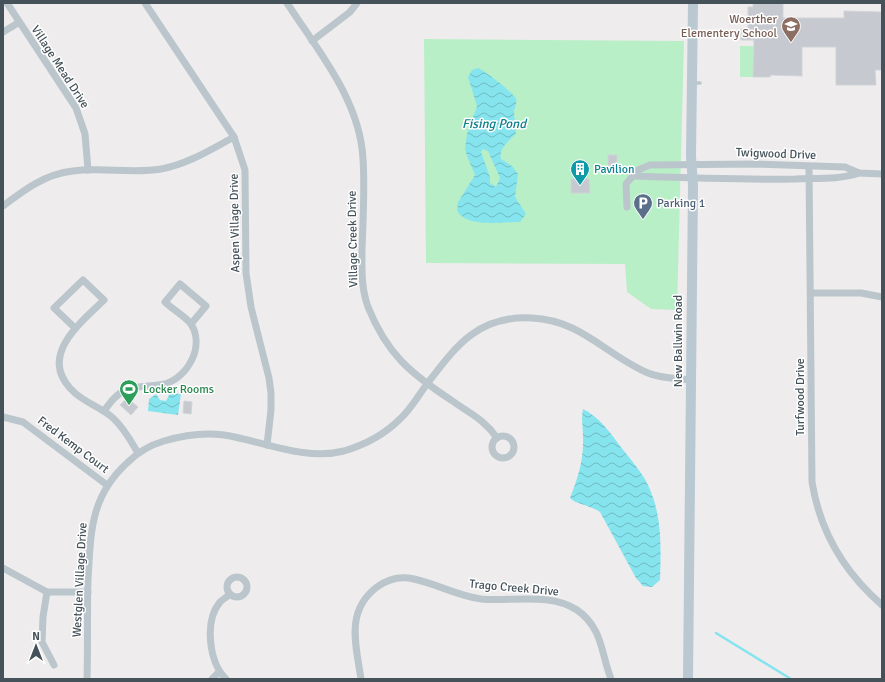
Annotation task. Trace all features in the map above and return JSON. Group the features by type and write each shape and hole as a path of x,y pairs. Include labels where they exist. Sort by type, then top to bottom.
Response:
{"main road":[{"name":"New Ballwin Road","path":"688,679 692,164 696,83 693,3"}],"street":[{"name":"Village Mead Drive","path":"6,3 76,108 85,134 88,170"},
{"name":"Aspen Village Drive","path":"145,3 234,137 245,170 246,273 251,307 269,378 271,393 271,410 267,445"},
{"name":"Village Creek Drive","path":"286,3 342,89 353,113 361,141 363,159 362,280 368,306 391,351 399,361 427,385 488,425 497,438"},
{"path":"312,41 350,12 357,3"},
{"path":"3,32 18,22"},
{"path":"3,206 37,182 61,173 88,170 132,172 163,169 194,159 234,137"},
{"name":"Twigwood Drive","path":"632,176 638,170 650,165 692,164 754,164 809,167 846,167 859,173 882,174"},
{"name":"Turfwood Drive","path":"809,167 811,472 815,500 819,517 836,552 865,590 882,605"},
{"name":"Twigwood Drive","path":"632,176 692,179 809,178 848,177 859,173"},
{"path":"627,207 626,184 632,176"},
{"path":"75,328 54,308 83,280 104,300 75,328 67,338 60,354 62,375 76,394 104,411 118,423 138,453"},
{"path":"104,411 117,395 124,391 165,384 184,374 192,361 195,351 195,338 191,324 165,302 180,284 206,306 191,324"},
{"path":"811,293 861,292 882,296"},
{"name":"Westglen Village Drive","path":"88,679 88,592 90,536 93,520 107,485 117,472 138,453 156,443 183,435 197,433 224,435 267,445 313,453 341,452 354,448 370,441 399,420 457,346 478,330 502,320 530,318 557,321 574,327 609,348 626,361 651,374 665,378 691,380"},
{"name":"Fred Kemp Court","path":"3,417 24,422 107,485"},
{"path":"3,568 47,592 88,592"},
{"name":"Trago Creek Drive","path":"361,679 354,632 358,610 371,591 386,581 400,578 422,581 474,598 548,601 569,606 585,617 600,638 611,679"},
{"path":"47,592 43,617 42,642 54,665"},
{"path":"226,679 219,672 211,649 212,623 219,603 230,594"},
{"path":"212,679 219,672"}],"green space":[{"path":"424,39 684,41 677,310 651,309 627,292 625,264 426,263"},
{"path":"740,46 753,46 753,77 740,77"}],"water":[{"name":"Fising Pond","path":"478,68 487,73 505,87 516,99 514,111 516,133 501,151 501,159 512,166 518,174 515,197 526,214 520,222 476,222 461,216 457,210 458,202 475,175 465,148 467,134 477,106 468,77 472,70","holes":["483,149 488,151 500,178 496,187 490,183 490,177 481,152"]},
{"path":"170,393 181,394 178,415 148,411 149,399 156,394 160,400 166,401"},
{"path":"583,409 599,420 633,462 648,486 655,502 659,524 660,580 652,587 643,586 636,578 600,512 575,502 570,498 578,476 581,461 583,445"}],"building":[{"path":"753,3 783,3 783,18 844,18 844,11 881,12 882,70 875,70 876,85 836,85 836,47 802,47 802,76 771,75 770,77 753,77 754,40 741,40 741,29 748,29 748,7 753,7"},
{"path":"608,155 617,155 617,173 608,173"},
{"name":"Pavilion","path":"571,179 589,179 590,193 571,193"},
{"name":"Locker Rooms","path":"127,398 138,407 131,415 120,405"},
{"path":"184,401 192,402 191,414 183,413"}],"waterway":[{"path":"716,633 791,679"}],"place":[{"name":"Woerther Elementery School","path":"791,43"},
{"name":"Pavilion","path":"580,186"},
{"name":"Parking 1","path":"643,220"},
{"name":"Locker Rooms","path":"129,406"}]}
